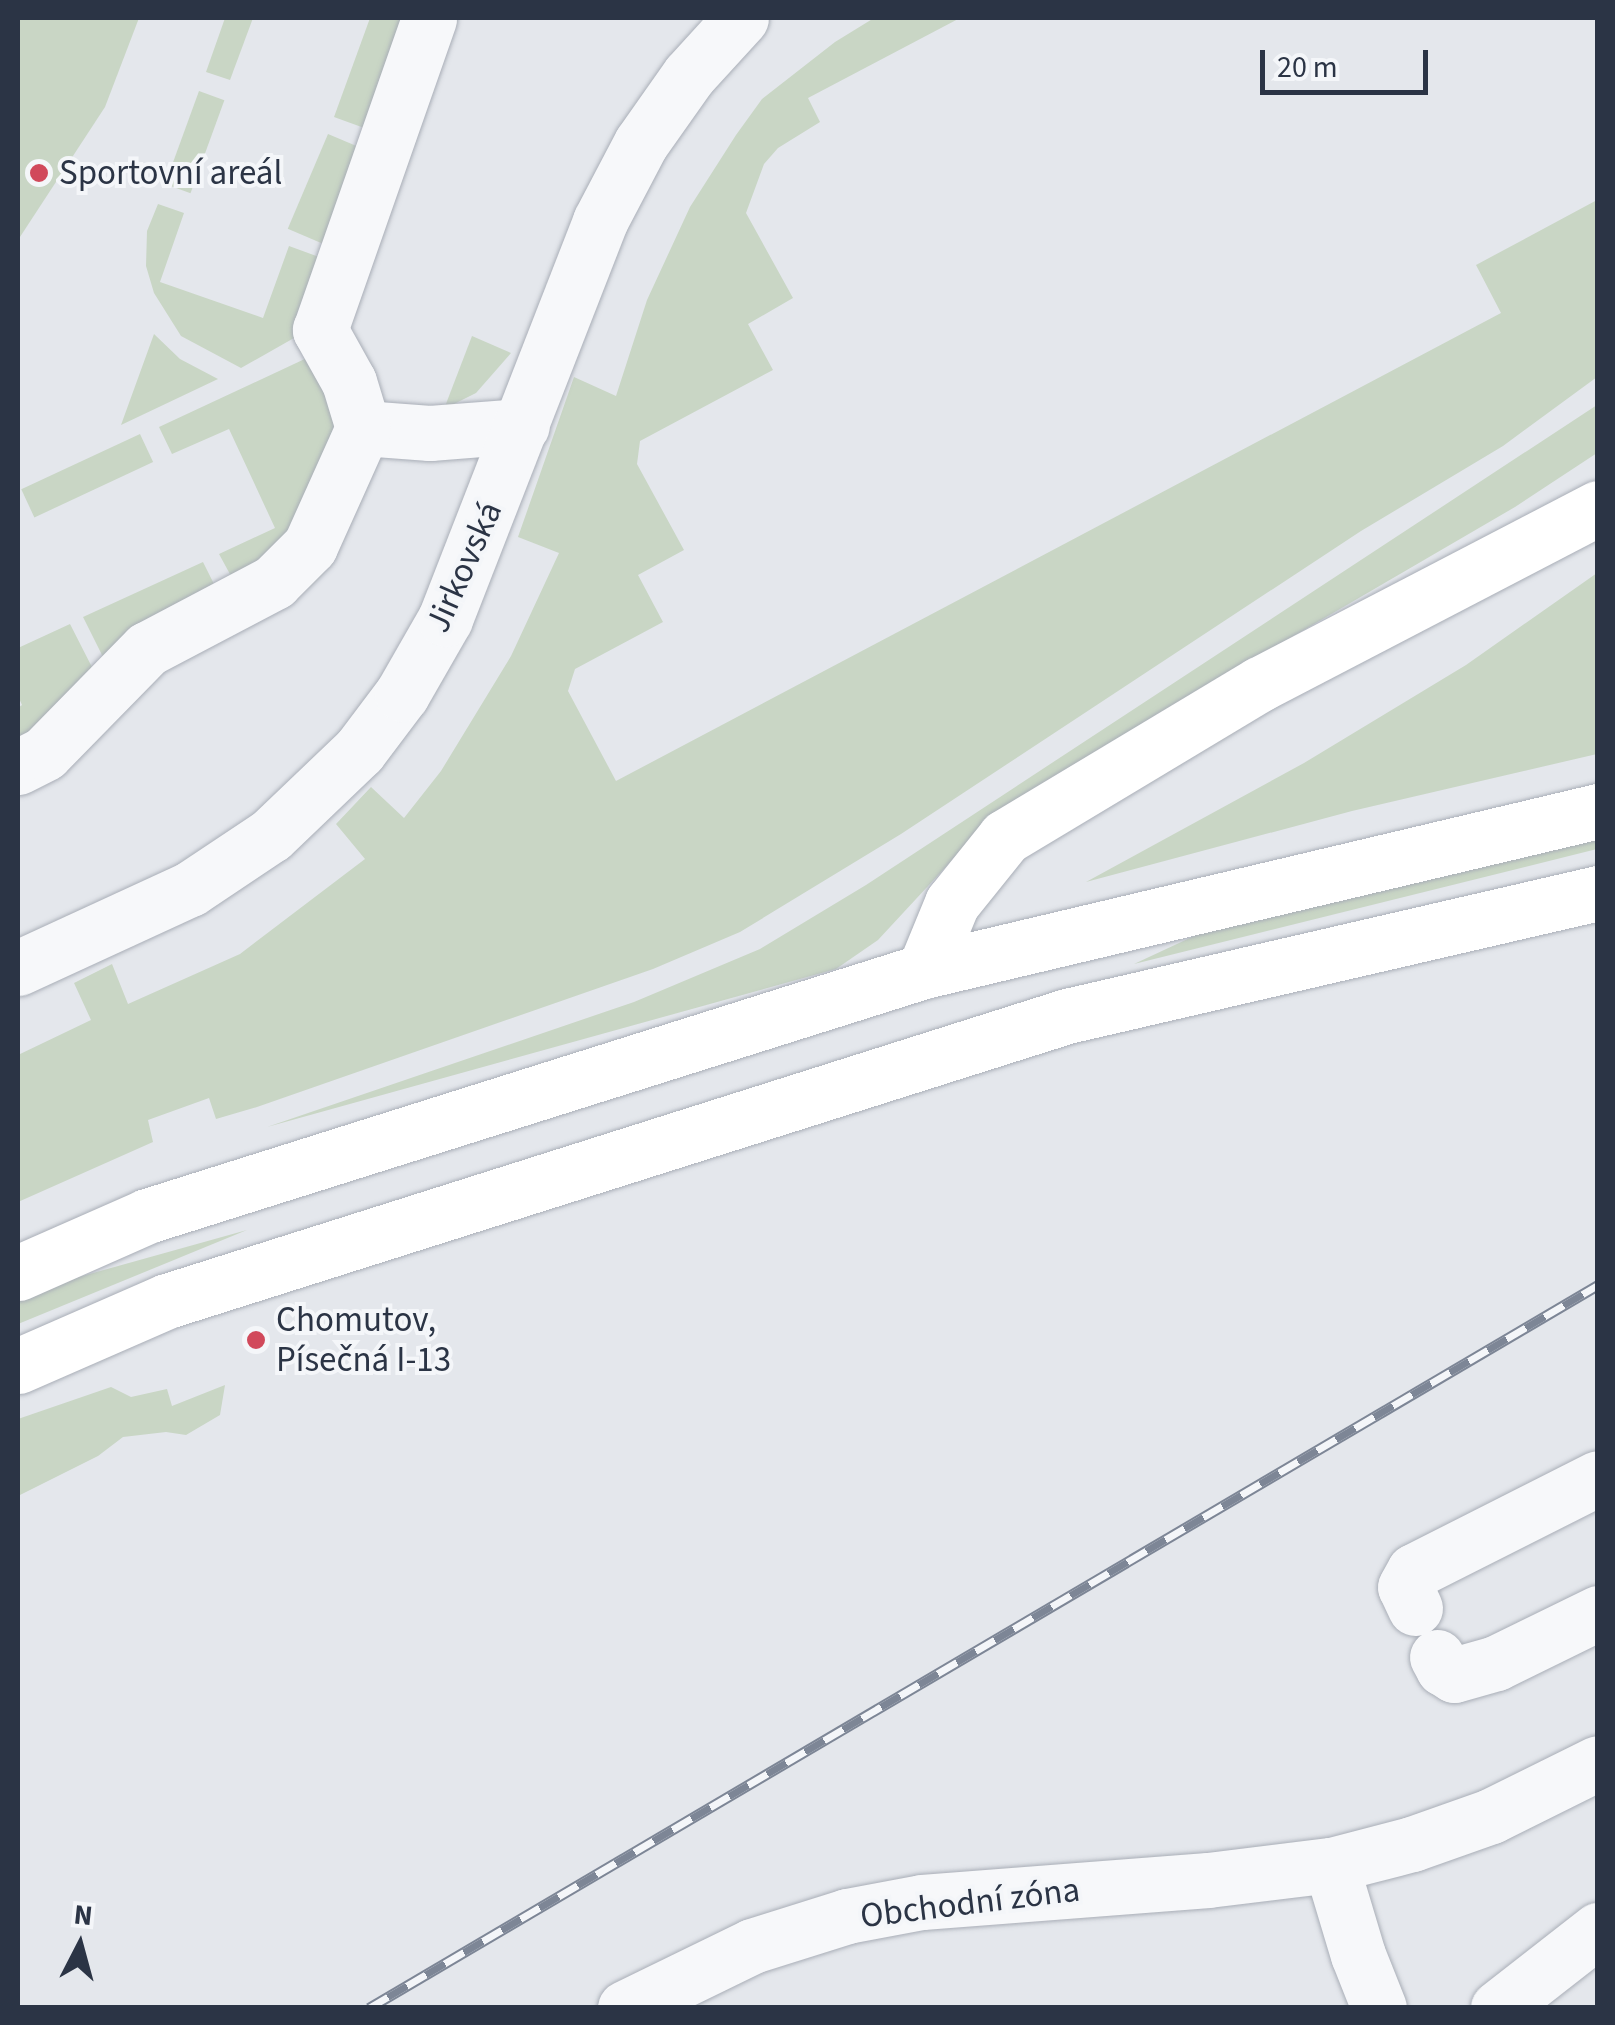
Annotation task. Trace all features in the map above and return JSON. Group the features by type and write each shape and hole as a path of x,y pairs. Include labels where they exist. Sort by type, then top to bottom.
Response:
{"highway":[{"path":"924,970 952,902 1005,837 1260,684 1598,508"},
{"path":"18,1273 147,1216 924,970 1598,810"},
{"path":"18,1366 167,1301 1068,1016 1598,893"}],"street":[{"path":"18,767 45,753 147,649 274,582 310,546 363,428 349,382 320,330 429,18"},
{"name":"Jirkovská","path":"18,968 190,889 271,835 359,750 402,694 445,619 600,222 641,143 689,75 741,18"},
{"path":"363,428 430,433 522,426"},
{"path":"1415,1608 1405,1587 1414,1571 1598,1478"},
{"path":"1437,1657 1442,1668 1454,1675 1496,1664 1598,1612"},
{"name":"Obchodní zóna","path":"625,2008 681,1994 786,1934 922,1902 1208,1880 1332,1864 1412,1844 1491,1816 1598,1763"},
{"path":"1332,1864 1379,2008"},
{"path":"1498,2008 1598,1930"}],"green space":[{"name":"Sportovní areál","path":"18,18 139,18 105,107 18,240"},
{"path":"225,18 253,18 230,80 206,72"},
{"path":"370,18 417,18 378,133 334,117"},
{"path":"874,18 960,18 808,98 820,122 778,148 764,164 746,213 793,298 748,324 773,370 640,441 637,464 684,550 638,575 663,622 575,669 568,691 616,781 1501,313 1476,265 1597,200 1597,377 1503,446 1361,531 901,834 740,932 653,969 257,1107 216,1119 209,1098 148,1120 153,1142 18,1202 18,1055 91,1020 74,983 112,964 128,1004 240,954 365,859 336,824 371,787 404,818 441,771 511,656 559,553 518,537 574,377 616,396 647,300 690,207 736,135 762,99 835,42"},
{"path":"199,91 224,100 191,193 165,184"},
{"path":"328,134 371,152 331,247 288,229"},
{"path":"158,204 184,213 160,282 263,318 289,246 330,261 294,338 241,368 181,336 154,293 146,266 147,231"},
{"path":"154,334 180,359 218,379 121,425"},
{"path":"472,336 511,353 476,393 444,409"},
{"path":"309,357 318,359 334,425 321,476 303,524 237,587 219,554 275,528 229,429 172,454 159,427"},
{"path":"1597,405 1597,453 1515,507 1158,715 979,831 878,940 836,969 267,1127 634,1002 760,949 866,885"},
{"path":"140,434 153,462 34,517 21,489"},
{"path":"203,562 219,594 107,665 83,617"},
{"path":"1597,573 1597,754 1352,811 1086,882 1304,763 1466,665"},
{"path":"70,624 96,675 18,749 18,708 22,705 18,696 18,648"},
{"path":"1597,839 1597,849 1134,964 1267,902"},
{"path":"247,1230 18,1324 18,1296 25,1292"},
{"path":"225,1385 220,1415 186,1435 166,1432 123,1437 98,1456 18,1496 18,1419 111,1387 131,1397 167,1389 172,1406"}],"railway":[{"path":"369,2008 1598,1285"}],"place":[{"name":"Sportovní areál","path":"39,173"},
{"name":"Chomutov, Písečná I-13","path":"256,1340"}]}
